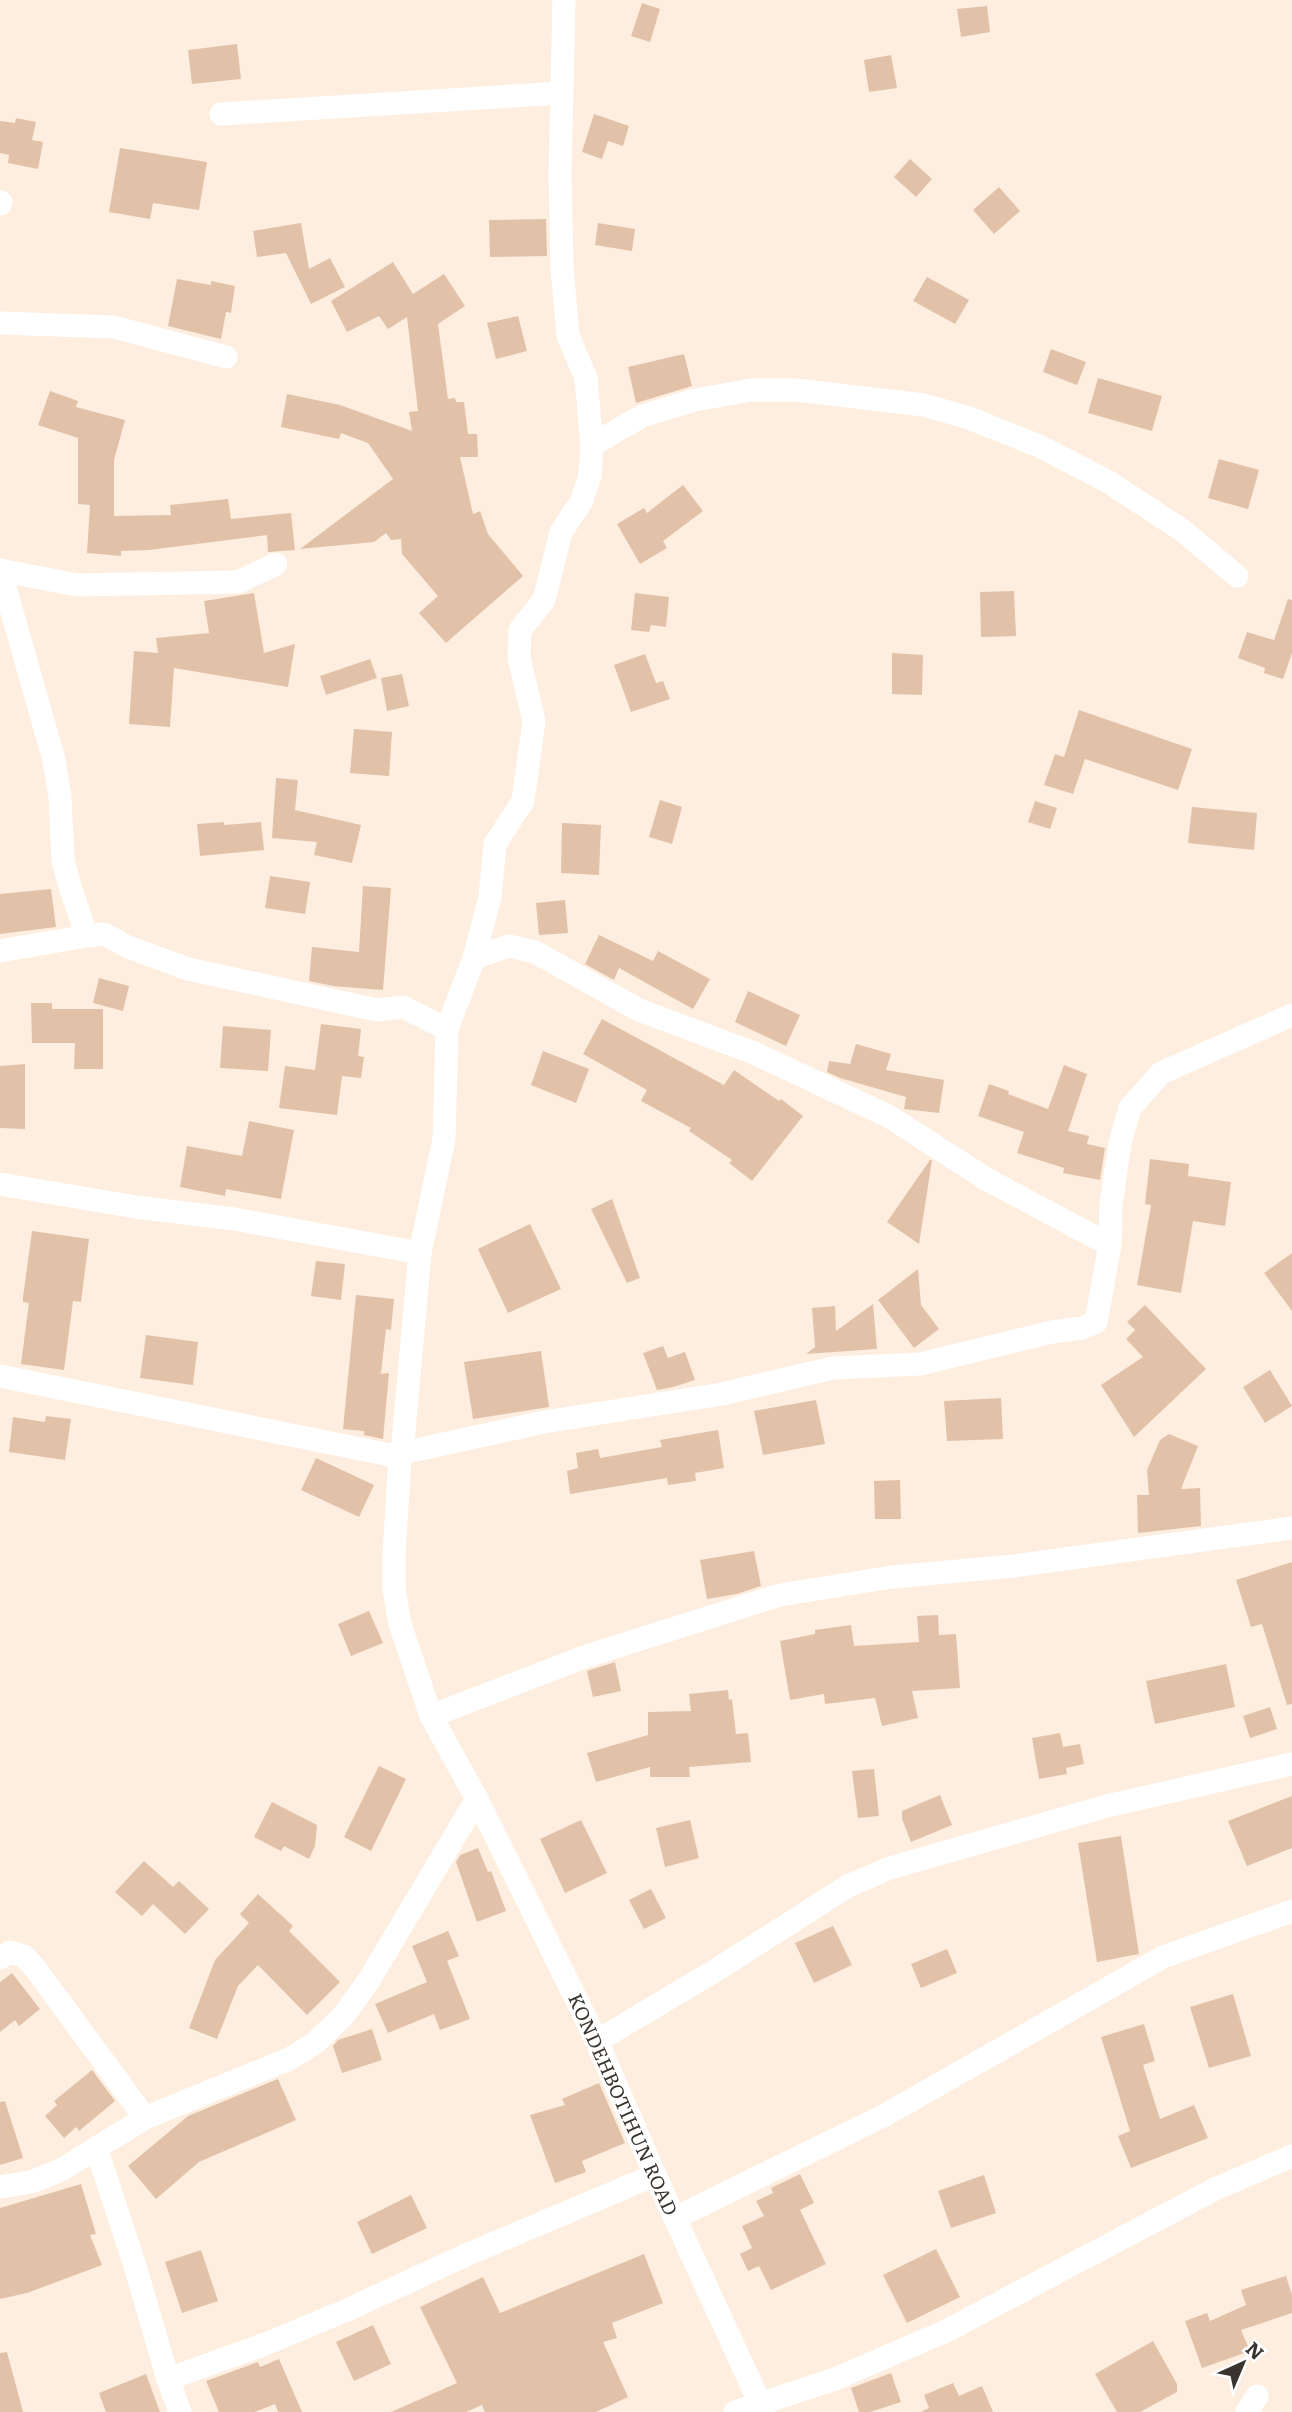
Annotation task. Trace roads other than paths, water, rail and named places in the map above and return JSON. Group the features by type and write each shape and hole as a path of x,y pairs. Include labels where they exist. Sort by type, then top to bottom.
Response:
{"street":[{"name":"KONDEHBOTIHUN ROAD","path":"564,0 562,267 568,336 586,379 592,445 590,476 581,502 561,532 544,600 520,630 519,658 534,721 523,801 495,844 490,897 474,958 447,1029 444,1139 420,1253 401,1455 394,1589 400,1624 431,1716 478,1799 597,2041 762,2408"},
{"path":"221,114 562,93"},
{"path":"0,323 114,327 226,357"},
{"path":"592,445 642,416 695,400 751,390 796,390 924,405 969,418 1039,446 1107,481 1182,530 1237,576"},
{"path":"87,936 63,860 60,797 54,760 0,570 77,585 237,582 276,564"},
{"path":"0,951 104,934 128,947 188,969 377,1010 403,1007 447,1029"},
{"path":"474,958 509,946 536,952 639,1010 754,1053 890,1118 986,1179 1110,1245"},
{"path":"0,1376 401,1455 544,1422 722,1394 833,1368 920,1364 1052,1332 1083,1328 1096,1322 1110,1245 1111,1204 1116,1167 1130,1108 1161,1073 1292,1015"},
{"path":"0,1184 136,1207 246,1221 420,1253"},
{"path":"431,1716 587,1656 780,1595 892,1577 1014,1566 1292,1528"},
{"path":"597,2041 713,1972 848,1885 890,1868 1107,1806 1292,1764"},
{"path":"0,2187 31,2182 51,2174 97,2150 145,2118 289,2059 315,2043 344,2015 376,1969 478,1799"},
{"path":"675,2218 885,2115 1163,1957 1292,1911"},
{"path":"0,1958 10,1952 24,1956 35,1968 145,2118"},
{"path":"97,2150 180,2412"},
{"path":"735,2412 762,2408 946,2331 1215,2189 1292,2156"},
{"path":"168,2379 287,2335 655,2175"}]}
